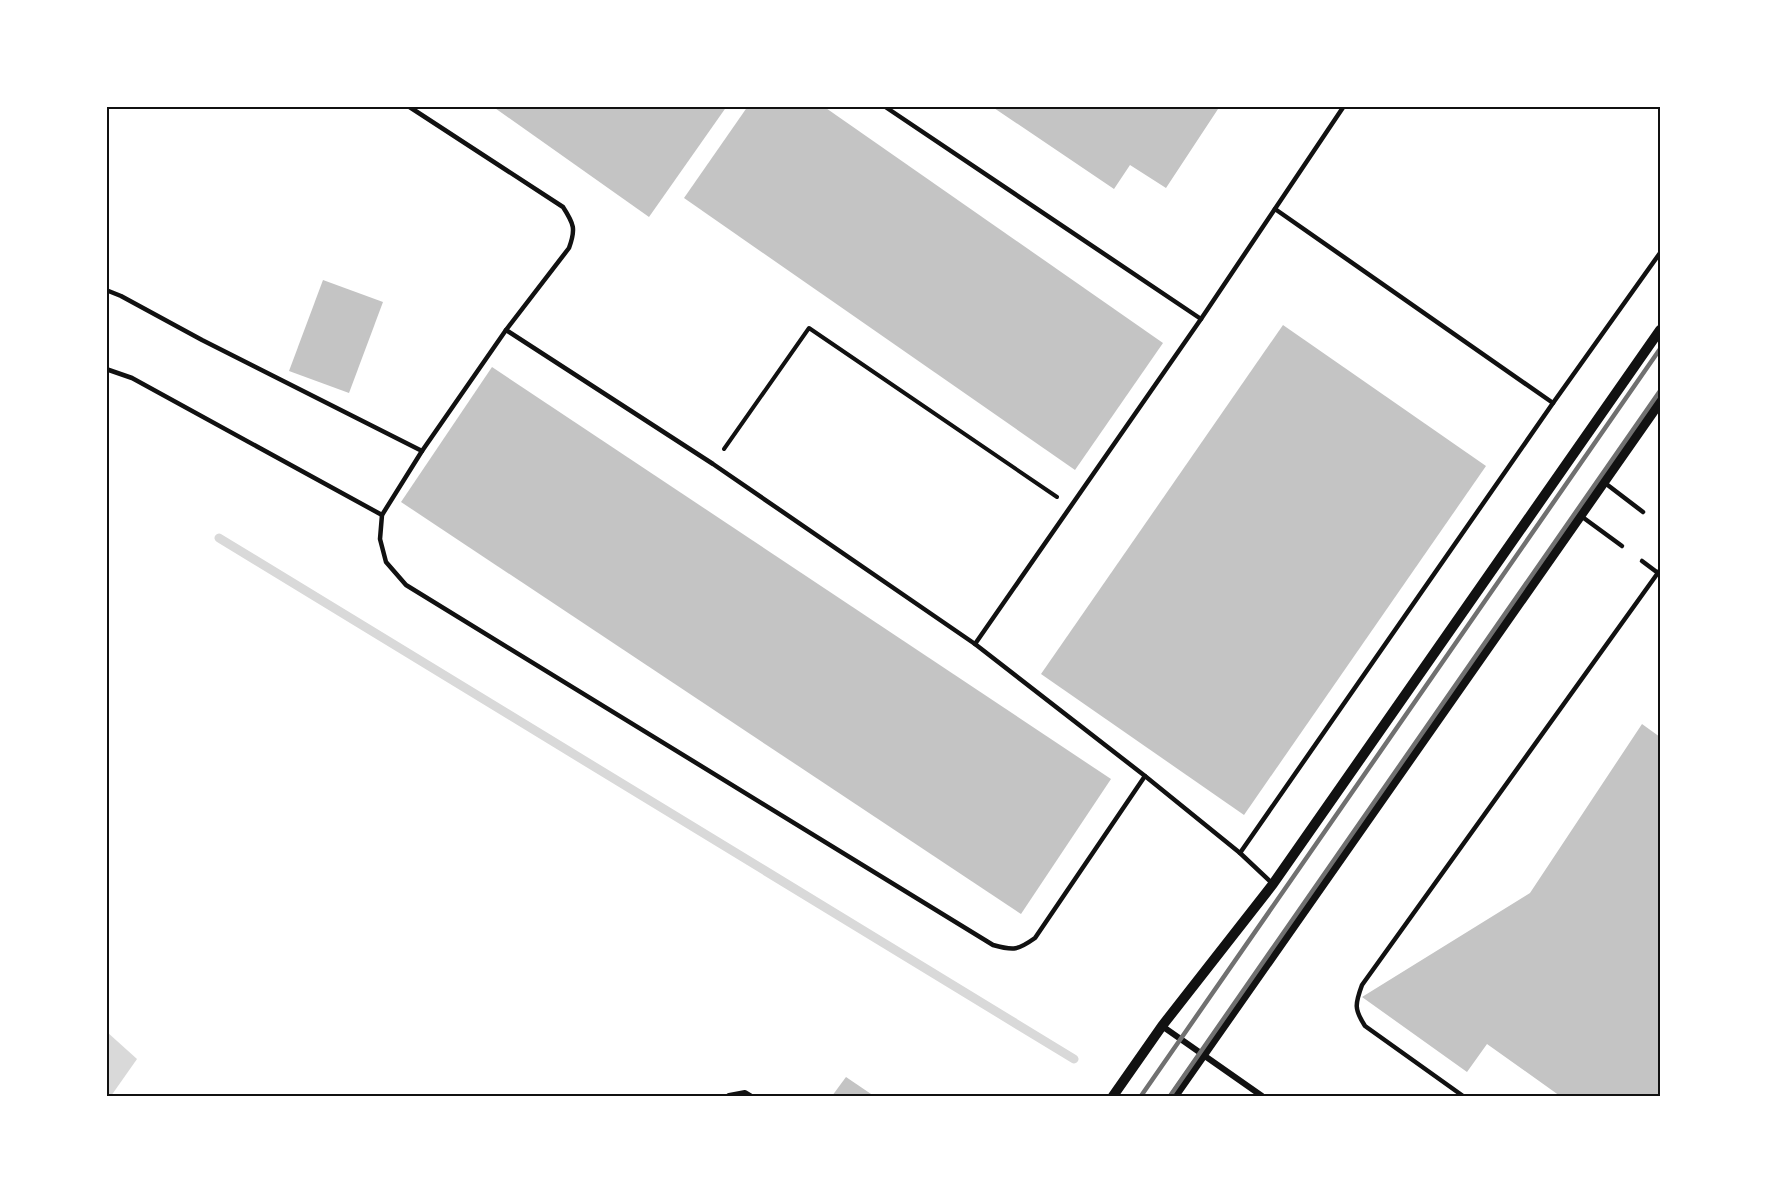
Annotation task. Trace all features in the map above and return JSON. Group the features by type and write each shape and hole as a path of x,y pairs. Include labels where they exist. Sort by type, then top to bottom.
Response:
{"street":[{"path":"1113,1096 1162,1026 1273,884 1660,330"},
{"path":"1174,1096 1660,402"},
{"path":"1162,1026 1262,1096"},
{"path":"729,1096 745,1093 750,1096"}],"lane":[{"path":"408,106 563,207 572,220 574,233 569,248 506,330 422,450 382,515 380,539 386,562 406,585 993,945 1010,950 1022,948 1035,938 1145,776"},
{"path":"884,106 1202,319"},
{"path":"975,644 1202,319 1344,106"},
{"path":"1275,209 1553,403"},
{"path":"1240,853 1553,403 1660,254"},
{"path":"106,290 422,450"},
{"path":"506,330 713,464 975,644 1145,776 1240,853 1273,884"},
{"path":"106,369 132,378 382,515"},
{"path":"1605,483 1643,512"},
{"path":"1581,516 1622,546"},
{"path":"1463,1096 1365,1026 1357,1013 1356,1000 1362,985 1659,571 1642,561"}],"path":[{"path":"713,464 809,328 1071,507"}],"shaded area":[{"path":"107,1032 137,1059 111,1096 107,1096"}],"building":[{"path":"492,106 727,106 649,217"},
{"path":"748,106 823,106 1163,343 1075,470 684,198"},
{"path":"991,106 1220,106 1166,188 1130,165 1114,189"},
{"path":"323,280 383,302 349,393 289,371"},
{"path":"1283,325 1486,466 1244,815 1041,674"},
{"path":"492,367 1111,779 1021,914 401,502"},
{"path":"1642,724 1660,737 1660,1096 1560,1096 1487,1044 1467,1072 1362,997 1530,893"},
{"path":"846,1077 874,1096 832,1096"}],"waterway":[{"path":"219,538 1074,1059"}],"railway":[{"path":"1141,1096 1660,349"},
{"path":"1170,1096 1660,391"}]}
